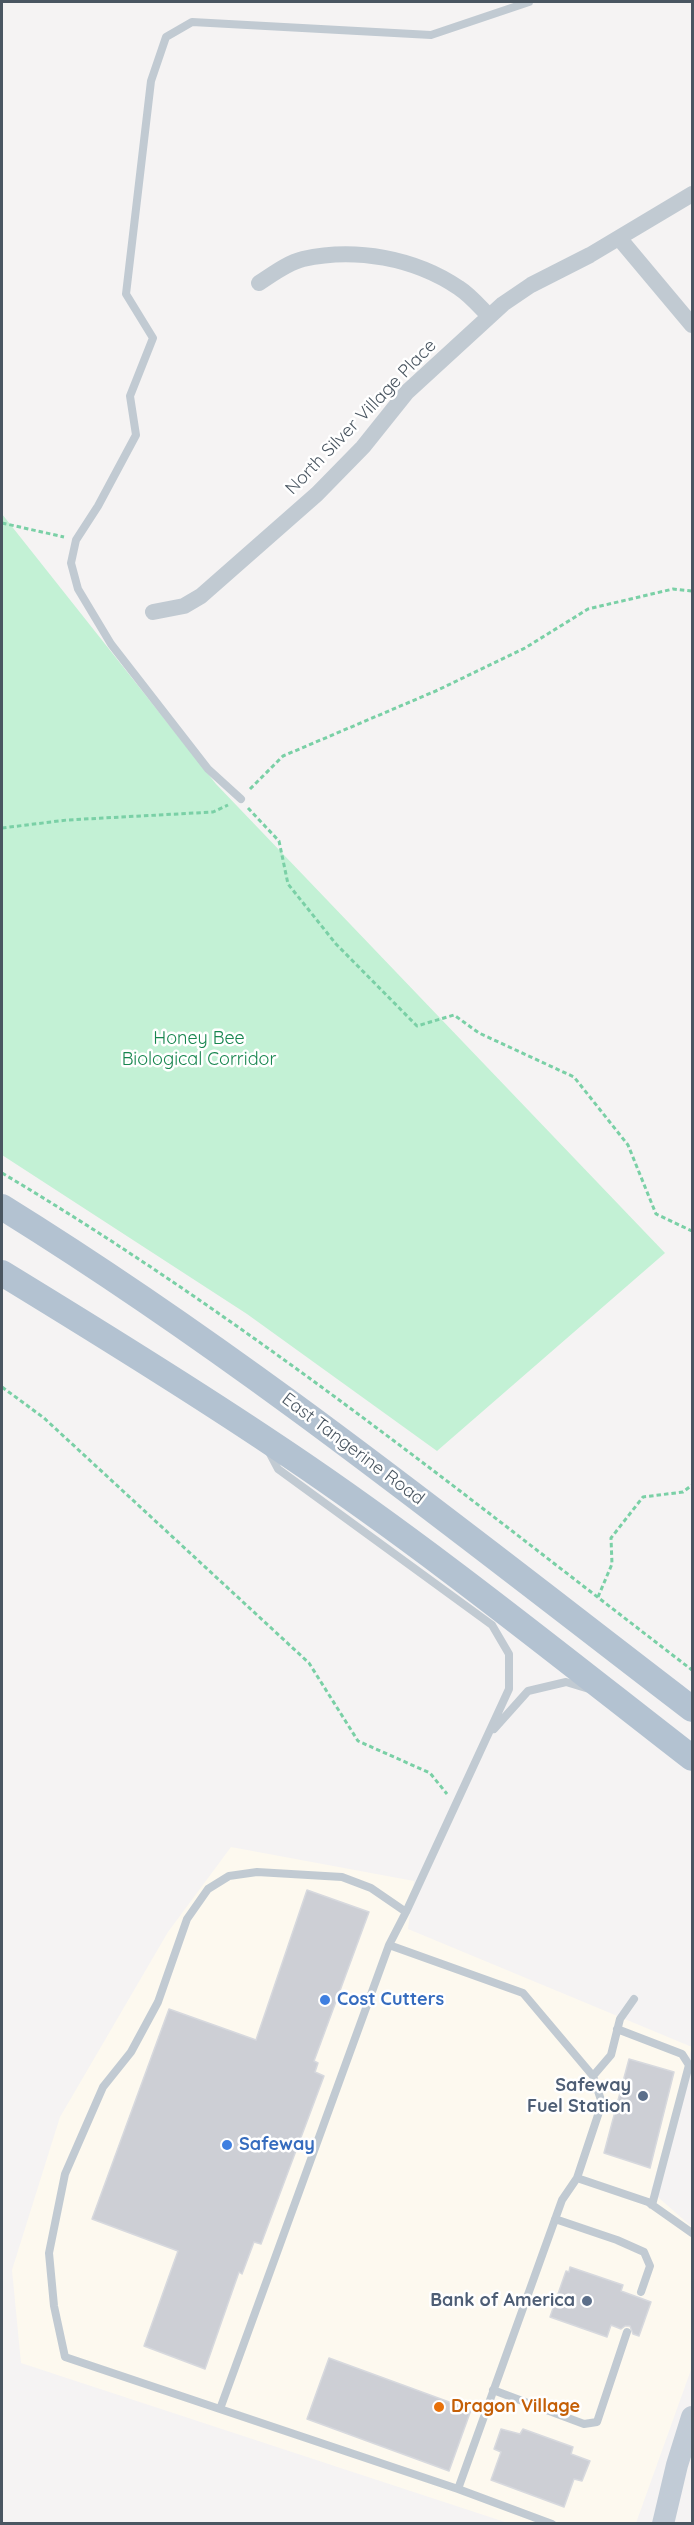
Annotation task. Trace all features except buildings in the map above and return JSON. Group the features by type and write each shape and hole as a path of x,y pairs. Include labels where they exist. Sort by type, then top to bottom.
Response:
{"main road":[{"name":"East Tangerine Road","path":"2,1207 102,1270 262,1381 693,1709"},
{"path":"2,1273 261,1436 399,1534 693,1758"},
{"path":"663,2523 677,2465 693,2417"}],"street":[{"name":"North Silver Village Place","path":"153,612 184,606 201,596 317,494 363,447 407,392 489,316 531,285 619,238 693,194"},
{"path":"619,238 693,325"},
{"path":"259,283 284,266 303,259 350,254 386,258 426,270 452,284 489,316"}],"lane":[{"path":"241,799 208,768 111,644 78,589 71,563 76,540 99,507 136,435 130,396 153,339 126,294 151,81 166,37 192,22 431,35 528,2"},
{"path":"220,2409 389,1945 509,1689 508,1654 492,1625 278,1469 261,1436"},
{"path":"488,1736 528,1691 566,1682 612,1696"},
{"path":"406,1912 371,1888 342,1877 257,1872 229,1876 208,1890 187,1919 158,2002 131,2052 103,2087 65,2174 49,2253 54,2306 65,2357 458,2488 552,2523"},
{"path":"389,1945 523,1993 593,2076 602,2103 577,2178 562,2200 458,2488"},
{"path":"593,2076 611,2055 620,2019 634,2000"},
{"path":"617,2029 682,2055 689,2065 652,2205"},
{"path":"577,2178 652,2205 693,2232"},
{"path":"555,2219 617,2240 644,2252 650,2266 641,2292"},
{"path":"493,2390 584,2424 597,2422 627,2332"}],"path":[{"path":"2,523 76,540"},
{"path":"2,828 67,820 213,812 241,799 283,756 438,690 525,648 588,609 673,589 693,591"},
{"path":"241,799 279,841 288,884 336,944 417,1026 453,1015 479,1033 574,1077 628,1145 656,1214 693,1231"},
{"path":"2,1173 110,1240 271,1350 693,1670"},
{"path":"2,1387 44,1418 309,1663 358,1741 430,1773 456,1804"},
{"path":"598,1597 612,1564 611,1538 643,1497 683,1492 693,1485"}],"shaded area":[{"path":"231,1847 414,1881 408,1929 692,2047 651,2191 692,2227 692,2367 636,2523 508,2523 21,2363 12,2270 60,2117 168,1932"}],"green space":[{"name":"Honey Bee Biological Corridor","path":"2,514 216,784 665,1253 437,1451 247,1314 2,1155"}],"place":[{"name":"Cost Cutters","path":"325,2000"},
{"name":"Safeway Fuel Station","path":"643,2096"},
{"name":"Safeway","path":"227,2145"},
{"name":"Bank of America","path":"587,2301"},
{"name":"Dragon Village","path":"439,2407"}]}
